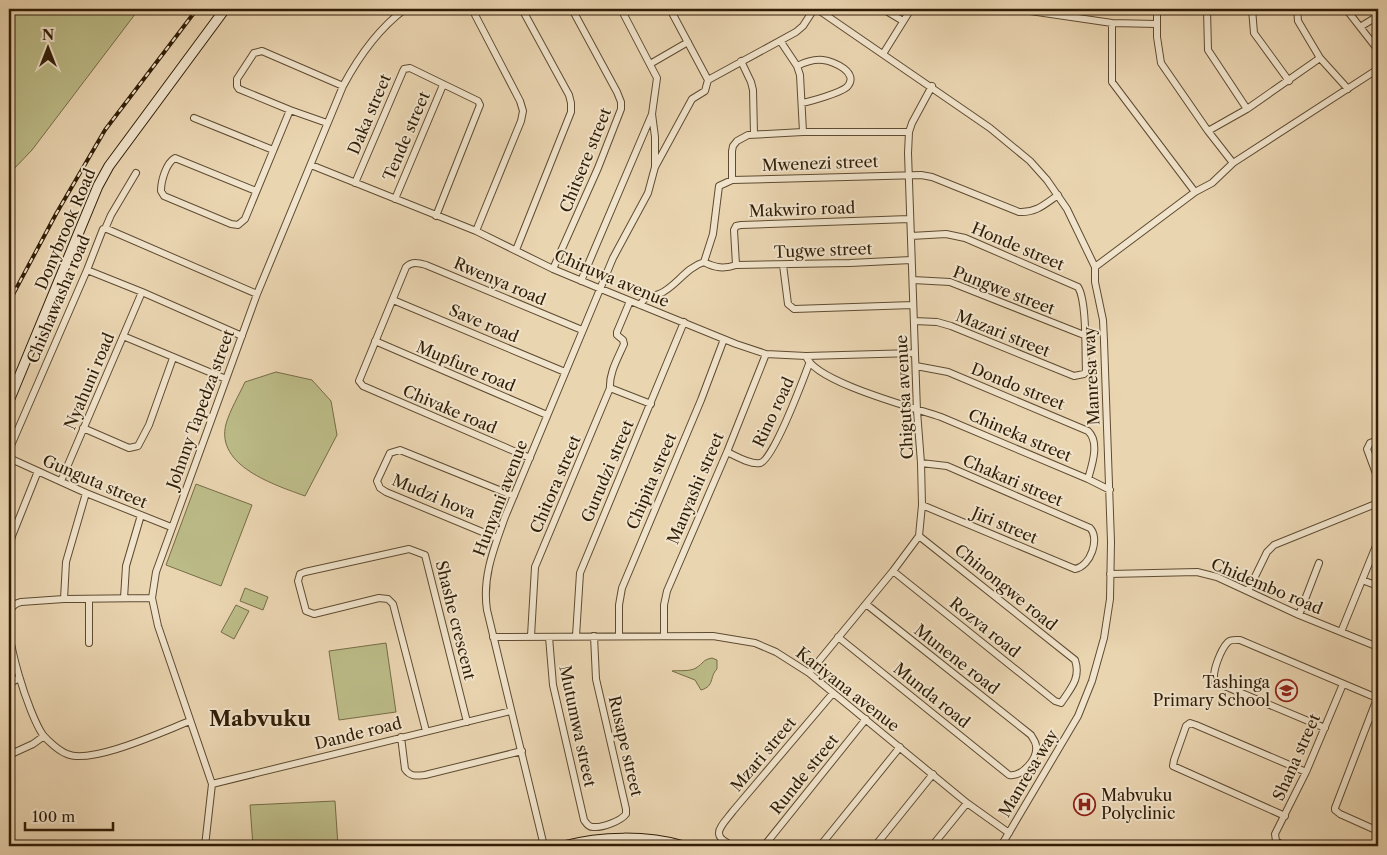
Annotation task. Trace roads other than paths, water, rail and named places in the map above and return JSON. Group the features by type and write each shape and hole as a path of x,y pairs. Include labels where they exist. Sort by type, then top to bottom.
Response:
{"street":[{"name":"Donybrook Road","path":"9,401 98,186 109,166 225,9"},
{"name":"Johnny Tapedza street","path":"205,846 212,784 162,642 152,598 157,568 257,294 343,86 367,46 384,27 405,9"},
{"path":"472,9 520,100 523,111 518,128 476,231"},
{"path":"516,250 571,112 569,95 522,9"},
{"name":"Chitsere street","path":"553,269 622,109 617,92 572,9"},
{"path":"581,281 652,114 657,78 621,9"},
{"path":"670,9 708,80"},
{"path":"655,168 692,99 704,91 708,80 741,61 781,42 800,29 815,9"},
{"name":"Manresa way","path":"815,9 932,86 1004,138 1036,168 1058,195 1095,267 1095,282 1103,320 1110,490 1110,599 1104,638 1092,681 1072,726 1001,846"},
{"path":"883,9 904,21"},
{"path":"883,54 911,9"},
{"path":"1016,9 1112,23 1157,24"},
{"path":"1157,9 1161,63 1208,131 1233,162"},
{"path":"1206,9 1208,50 1246,108"},
{"path":"1252,9 1254,33 1289,81"},
{"path":"1297,9 1298,21 1320,58 1348,89"},
{"path":"1346,9 1378,50"},
{"path":"1360,28 1378,16"},
{"path":"1112,23 1112,82 1195,192"},
{"path":"650,64 688,42"},
{"path":"781,42 797,66 801,84 803,132"},
{"path":"327,123 239,89 237,79 256,51 262,51 343,86"},
{"path":"1208,131 1289,81 1320,58"},
{"path":"797,66 810,61 822,60 832,62 843,67 849,73 850,80 846,87 832,94 802,103"},
{"path":"741,61 753,90 754,134"},
{"name":"Daka street","path":"355,183 404,69 410,68 443,85"},
{"path":"1095,267 1195,192 1212,182 1233,162 1378,70"},
{"path":"436,216 480,108 478,101 443,85"},
{"name":"Tende street","path":"395,199 443,85"},
{"name":"Chigutsa avenue","path":"919,536 922,505 921,462 909,218 909,132 916,114 932,86"},
{"path":"256,191 175,158 171,160 164,174 161,191 164,196 231,224 238,225 245,220 290,110"},
{"path":"652,114 655,137 655,168"},
{"path":"194,118 273,150"},
{"path":"640,305 645,297 663,292 684,273 704,262 713,234 719,186 732,180 733,146 742,138 754,134 803,132 909,132"},
{"name":"Chiruwa avenue","path":"311,165 476,231 581,281 766,354 806,356 915,352"},
{"name":"Hunyani avenue","path":"544,846 493,637 485,600 486,581 497,538 547,415 614,258 648,193 655,168"},
{"path":"105,229 111,215 136,173"},
{"name":"Mwenezi street","path":"732,180 908,174 932,177 1019,212 1028,213 1036,210 1058,195"},
{"name":"Makwiro road","path":"736,265 734,230 736,226 909,218"},
{"name":"Chishawasha road","path":"9,450 87,270 101,231 105,229 257,294"},
{"name":"Honde street","path":"911,236 946,234 966,238 1077,286 1080,292 1084,335"},
{"name":"Tugwe street","path":"704,262 716,267 727,268 736,265 912,260"},
{"name":"Rwenya road","path":"393,300 407,265 416,263 426,265 582,330"},
{"path":"783,265 788,304 793,308 913,305"},
{"path":"87,270 242,336"},
{"name":"Pungwe street","path":"913,280 950,282 1084,335"},
{"name":"Nyahuni road","path":"61,481 142,292"},
{"path":"375,341 393,300"},
{"name":"Save road","path":"393,300 566,372"},
{"name":"Chitora street","path":"531,636 535,567 610,388 613,371 624,344 623,340 617,335 617,332 630,301"},
{"name":"Mazari street","path":"914,321 944,324 1071,375 1080,376 1086,371 1084,335"},
{"name":"Gurudzi street","path":"576,636 580,573 684,322"},
{"path":"123,336 226,379"},
{"name":"Chipita street","path":"619,636 619,605 622,588 701,400 724,339"},
{"name":"Chivake road","path":"375,341 359,381 365,388 530,458"},
{"name":"Mupfure road","path":"375,341 547,415"},
{"name":"Manyashi street","path":"664,636 664,605 668,591 766,354"},
{"path":"806,356 810,364"},
{"path":"83,428 129,448 138,446 149,425 173,358"},
{"name":"Chineka street","path":"810,364 816,369 857,389 941,418 1110,490"},
{"name":"Rino road","path":"727,452 755,463 761,463 766,460 773,450 810,364"},
{"name":"Dondo street","path":"916,366 948,372 1088,431 1093,438 1094,453 1088,479"},
{"path":"610,388 651,404"},
{"path":"1378,440 1370,443 1367,452 1378,479"},
{"name":"Mudzi hova","path":"497,538 386,492 380,488 377,481 390,453 400,450 514,496"},
{"name":"Gunguta street","path":"9,458 171,527"},
{"name":"Chakari street","path":"921,462 947,466 1092,528 1092,556 1086,564 1078,569"},
{"path":"9,550 19,518 38,471"},
{"path":"64,599 68,553 86,492"},
{"path":"1248,591 1267,552 1274,545 1378,504"},
{"name":"Jiri street","path":"922,505 1078,569"},
{"path":"124,598 126,566 141,515"},
{"path":"809,673 893,571 919,536"},
{"name":"Chinongwe road","path":"919,536 1075,660 1078,670 1074,684 1060,702"},
{"path":"1341,632 1378,541"},
{"name":"Shashe crescent","path":"426,731 393,604 388,599 379,598 314,614 310,613 306,611 298,581 300,574 332,565 409,549 425,555 467,722"},
{"path":"1299,615 1319,563"},
{"name":"Rozva road","path":"893,571 1055,701 1060,702"},
{"name":"Chidembo road","path":"1110,574 1197,572 1217,577 1299,615 1378,647"},
{"path":"1362,580 1378,586"},
{"path":"152,598 64,599 22,602 12,608 10,632 19,678 36,722 44,736 68,754 78,756 96,755 190,721"},
{"path":"89,599 89,644"},
{"name":"Munene road","path":"866,604 1031,736 1036,744 1036,753 1024,771 1014,776 1009,775"},
{"name":"Rusape street","path":"584,820 593,827 620,821 626,814 626,805 596,679 594,636"},
{"name":"Kariyana avenue","path":"493,637 713,636 744,640 776,652 809,673 967,803 1009,833"},
{"name":"Mutumwa street","path":"549,637 553,685 584,820"},
{"name":"Munda road","path":"838,637 1009,775"},
{"path":"1324,728 1216,682 1213,678 1215,668 1227,643 1236,640 1378,697 1335,806 1337,812 1377,828"},
{"path":"9,684 19,678"},
{"name":"Shana street","path":"1285,846 1276,841 1275,834 1306,772 1343,684"},
{"name":"Mzari street","path":"734,846 722,841 718,835 721,827 833,692"},
{"name":"Dande road","path":"212,784 511,710"},
{"name":"Runde street","path":"764,846 866,719"},
{"path":"1285,816 1174,766 1174,760 1186,726 1190,723 1196,725 1306,772"},
{"path":"9,755 28,747 44,736"},
{"path":"401,737 405,769 407,773 414,776 522,752"},
{"path":"820,846 900,747"},
{"path":"875,846 933,774"},
{"path":"932,846 967,803"},
{"path":"563,846 597,839 632,843 673,843 684,846"}],"railway":[{"path":"9,302 56,214 105,130 197,9"}],"place":[{"name":"Tashinga Primary School","path":"1286,691"},
{"name":"Mabvuku Polyclinic","path":"1085,804"}],"district":[{"name":"Mabvuku","path":"260,718"}]}
